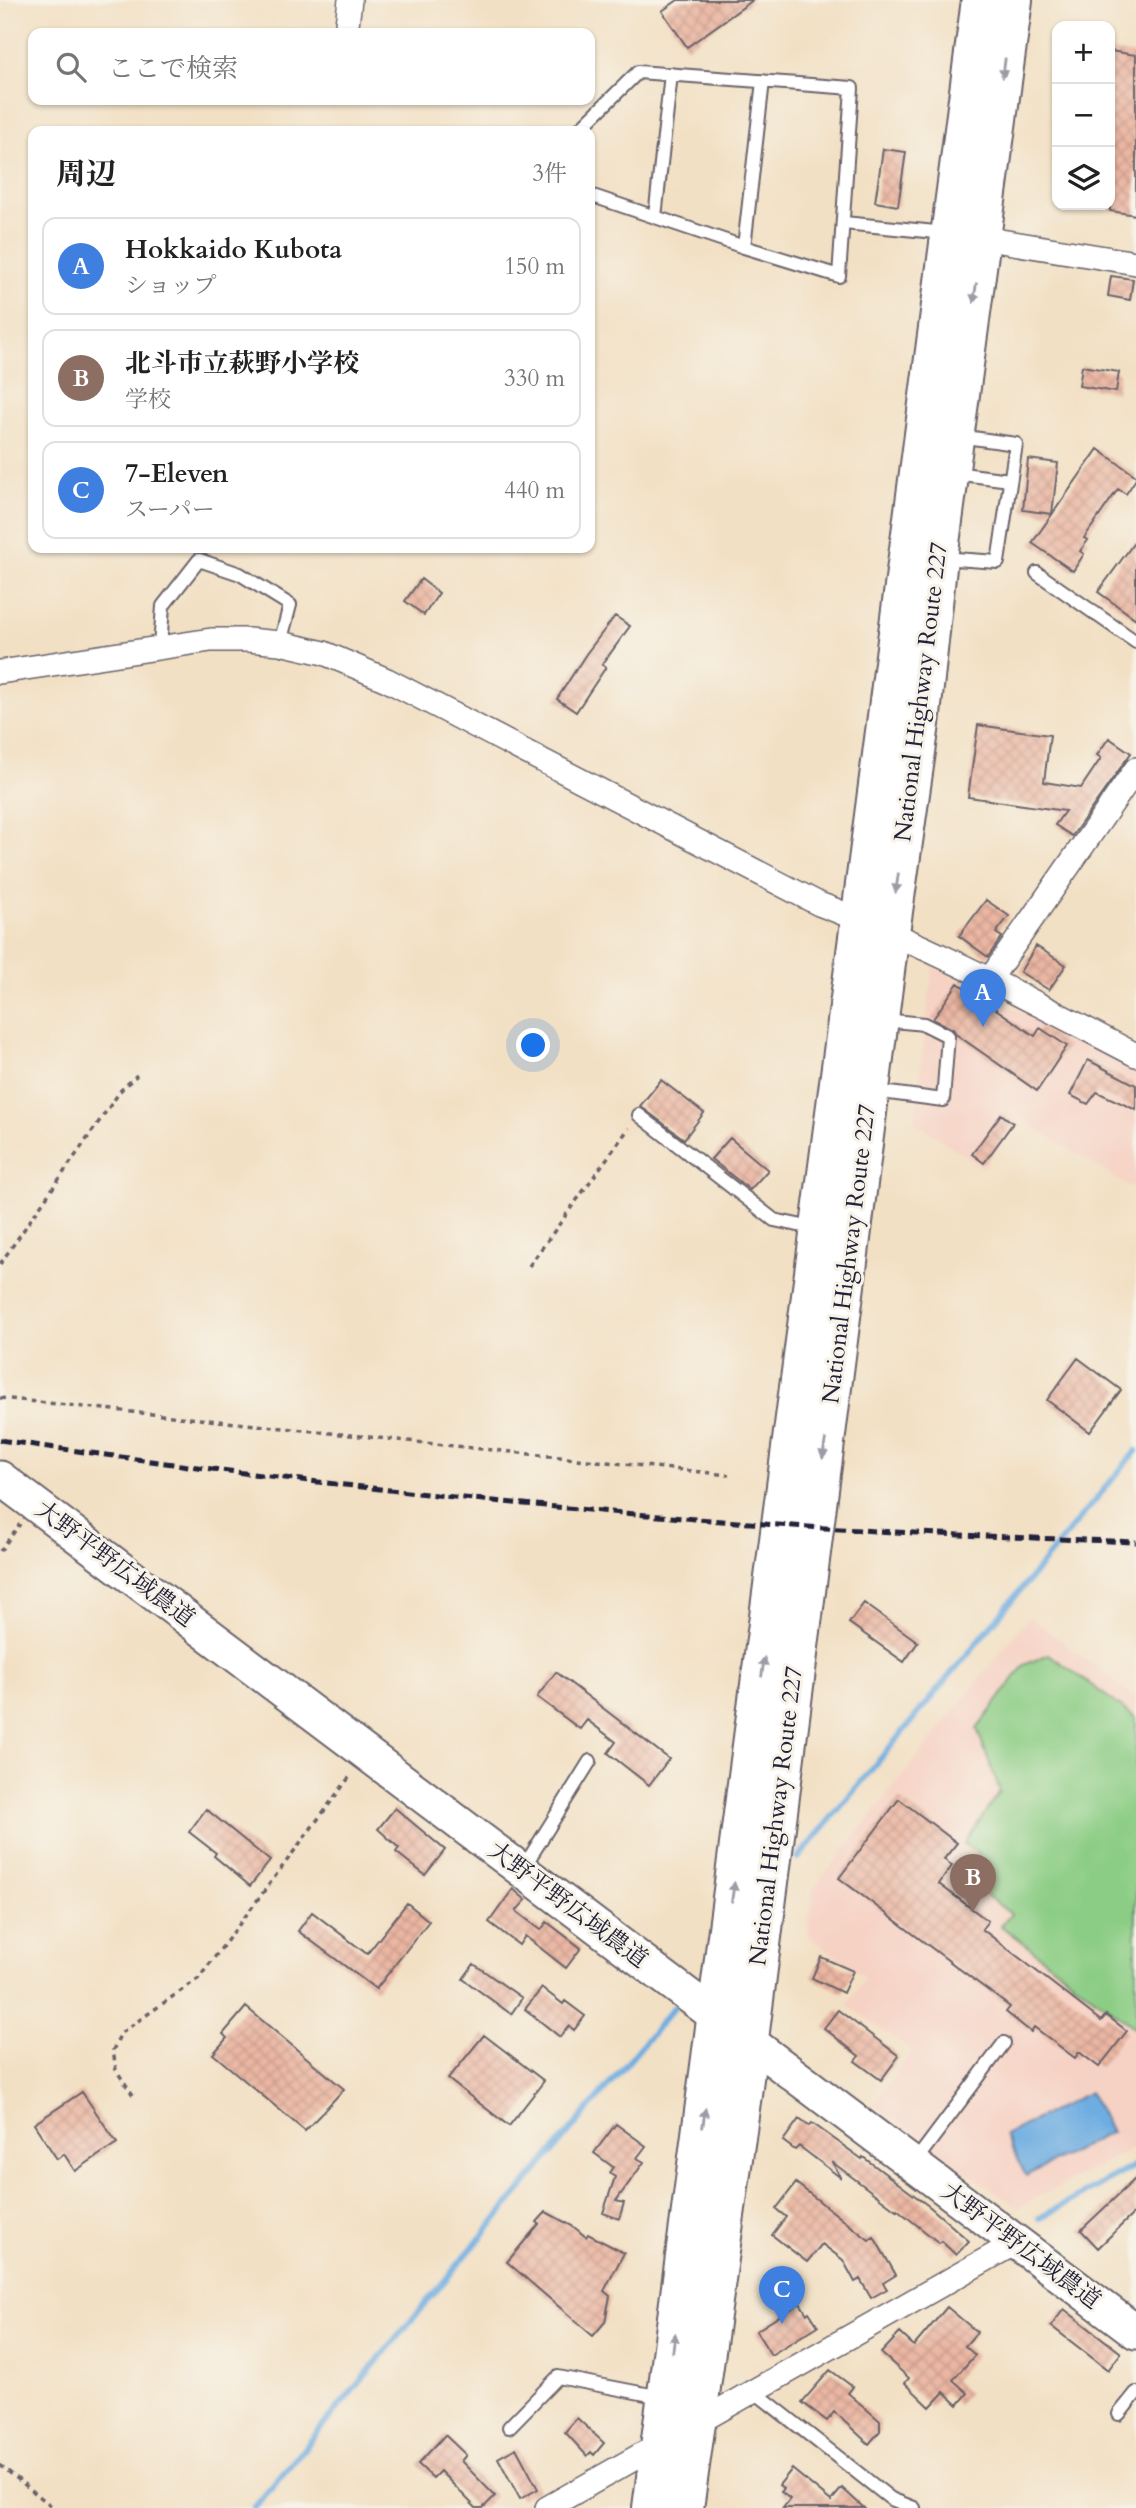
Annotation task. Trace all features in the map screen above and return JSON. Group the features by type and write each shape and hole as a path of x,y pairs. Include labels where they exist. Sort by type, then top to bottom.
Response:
{"highway":[{"name":"National Highway Route 227","path":"966,235 981,0"},
{"name":"National Highway Route 227","path":"652,2508 717,2017 836,1233 966,235 1013,0"},
{"name":"National Highway Route 227","path":"684,2508 748,2041 836,1233 870,1091 879,1020 876,926 920,724 938,558 956,435 947,379"}],"street":[{"path":"347,28 350,0"},
{"path":"966,235 1136,263"},
{"path":"0,671 211,640 281,643 324,653 387,680 819,904 876,926 990,979 1136,1055"},
{"path":"990,979 1136,769"},
{"name":"大野平野広域農道","path":"0,1478 1136,2332"},
{"path":"547,2508 1017,2242"}],"lane":[{"path":"583,126 638,72 852,88 839,276 595,197"},
{"path":"655,217 671,74"},
{"path":"744,247 763,81"},
{"path":"844,223 966,235"},
{"path":"938,558 998,562 1016,444 956,435"},
{"path":"950,472 1010,480"},
{"path":"159,647 163,606 200,560 240,574 290,605 281,643"},
{"path":"1037,573 1136,642"},
{"path":"870,1091 943,1100 948,1035 924,1024 879,1020"},
{"path":"639,1115 774,1220 836,1233"},
{"path":"522,1870 590,1761"},
{"path":"912,2165 1004,2043"},
{"path":"509,2427 558,2377 666,2398"},
{"path":"755,2392 891,2499 914,2508"},
{"path":"1119,2414 1136,2393"}],"path":[{"path":"0,1264 121,1090 137,1075"},
{"path":"529,1266 639,1115"},
{"path":"0,1398 729,1475"},
{"path":"0,1551 34,1504"},
{"path":"133,2095 116,2070 113,2050 121,2033 199,1978 367,1754"},
{"path":"0,2465 54,2508"}],"shaded area":[{"path":"933,966 1136,1072 1136,1191 1019,1118 983,1168 914,1121"},
{"path":"1029,1616 1136,1698 1136,2146 1018,2208 873,2104 912,2051 847,2005 865,1977 808,1936 813,1889"}],"green space":[{"path":"1049,1654 1136,1718 1136,2029 1001,1926 1011,1914 962,1877 979,1854 964,1844 1000,1791 977,1729 1024,1665"}],"water":[{"path":"1090,2092 1111,2132 1026,2176 1005,2135"}],"building":[{"path":"678,0 753,0 687,47 662,11"},
{"path":"1115,52 1136,55 1136,215 1110,211 1115,210"},
{"path":"883,149 906,152 898,206 875,202"},
{"path":"1111,276 1133,279 1130,300 1108,296"},
{"path":"1082,366 1119,372 1116,392 1079,386"},
{"path":"1098,449 1136,476 1136,479 1126,494 1118,489 1084,538 1088,540 1080,551 1084,554 1073,571 1032,543"},
{"path":"1028,459 1058,463 1052,514 1023,510"},
{"path":"1136,540 1136,619 1098,592"},
{"path":"421,579 439,593 424,615 405,601"},
{"path":"615,616 630,626 602,665 606,667 576,712 557,699"},
{"path":"978,725 1050,735 1044,782 1081,788 1101,758 1097,755 1109,738 1131,753 1072,836 1055,825 1065,811 968,797"},
{"path":"986,900 1009,916 996,933 1002,937 988,957 959,936"},
{"path":"1036,946 1066,965 1049,990 1020,972"},
{"path":"958,983 1035,1036 1040,1028 1067,1046 1037,1091 957,1035 953,1029 933,1019"},
{"path":"1088,1060 1136,1085 1136,1110 1097,1092 1088,1104 1070,1095"},
{"path":"661,1080 704,1113 684,1139 640,1106"},
{"path":"1001,1114 1013,1123 984,1163 972,1154"},
{"path":"730,1138 768,1170 750,1190 711,1159"},
{"path":"1078,1358 1121,1390 1090,1432 1047,1400"},
{"path":"864,1603 918,1642 904,1662 849,1623"},
{"path":"556,1672 669,1759 649,1785 608,1753 616,1742 587,1720 580,1729 537,1697"},
{"path":"899,1799 957,1843 944,1859 952,1866 939,1884 988,1921 982,1929 1101,2021 1106,2015 1127,2031 1099,2067 1079,2052 1075,2058 1034,2027 1031,2032 1006,2012 1010,2007 839,1878"},
{"path":"395,1808 445,1850 425,1875 396,1852 399,1848 378,1829"},
{"path":"206,1809 270,1861 250,1886 214,1856 216,1853 189,1832"},
{"path":"513,1889 526,1900 516,1911 541,1930 547,1922 581,1948 566,1968 525,1936 519,1945 489,1922"},
{"path":"407,1903 429,1921 376,1989 298,1931 312,1912 367,1954"},
{"path":"821,1957 853,1971 843,1993 812,1978"},
{"path":"474,1964 522,1998 511,2014 463,1979"},
{"path":"542,1988 585,2016 574,2030 569,2026 560,2037 525,2009"},
{"path":"246,2007 344,2089 305,2131 213,2054 227,2038 223,2034"},
{"path":"838,2010 899,2056 881,2080 855,2061 859,2056 824,2028"},
{"path":"484,2035 544,2081 509,2126 448,2079"},
{"path":"82,2092 117,2143 75,2171 64,2154 57,2159 34,2124"},
{"path":"799,2119 809,2126 812,2123 862,2159 863,2157 930,2207 969,2241 956,2255 941,2241 939,2243 832,2162 841,2178 799,2146 795,2150 783,2141"},
{"path":"616,2124 646,2146 637,2158 644,2162 616,2201 624,2203 619,2219 603,2213 615,2177 609,2173 613,2167 594,2153"},
{"path":"1136,2178 1136,2211 1098,2248 1081,2230"},
{"path":"796,2183 869,2240 874,2237 896,2275 883,2283 887,2289 871,2298 860,2279 855,2282 843,2260 822,2244 807,2262 772,2235 786,2217 776,2209"},
{"path":"546,2212 574,2227 586,2237 588,2234 624,2253 604,2291 610,2296 605,2322 593,2336 507,2262"},
{"path":"800,2303 818,2326 771,2355 756,2331"},
{"path":"947,2307 977,2332 965,2346 975,2355 953,2380 968,2393 958,2405 944,2392 930,2407 905,2383 909,2378 881,2353 900,2333 914,2346"},
{"path":"1064,2309 1121,2353 1108,2370 1051,2326"},
{"path":"830,2370 853,2387 848,2393 880,2421 880,2431 869,2444 834,2412 827,2421 802,2402"},
{"path":"577,2418 604,2443 594,2455 591,2452 587,2456 565,2432"},
{"path":"445,2435 466,2455 461,2461 495,2496 483,2508 476,2508 440,2471 433,2478 418,2464"},
{"path":"516,2448 538,2489 520,2499 498,2458"},
{"path":"792,2469 831,2501 842,2488 864,2508 783,2508 790,2499 781,2492 784,2489 779,2485"}],"waterway":[{"path":"798,1858 1136,1451"},
{"path":"254,2508 675,2006"},
{"path":"1040,2218 1136,2165"}],"railway":[{"path":"0,1440 286,1478 668,1517 810,1527 1136,1542"}],"place":[{"name":"Hokkaido Kubota","path":"983,1027"},
{"name":"北斗市立萩野小学校","path":"973,1912"},
{"name":"7-Eleven","path":"782,2324"}]}
